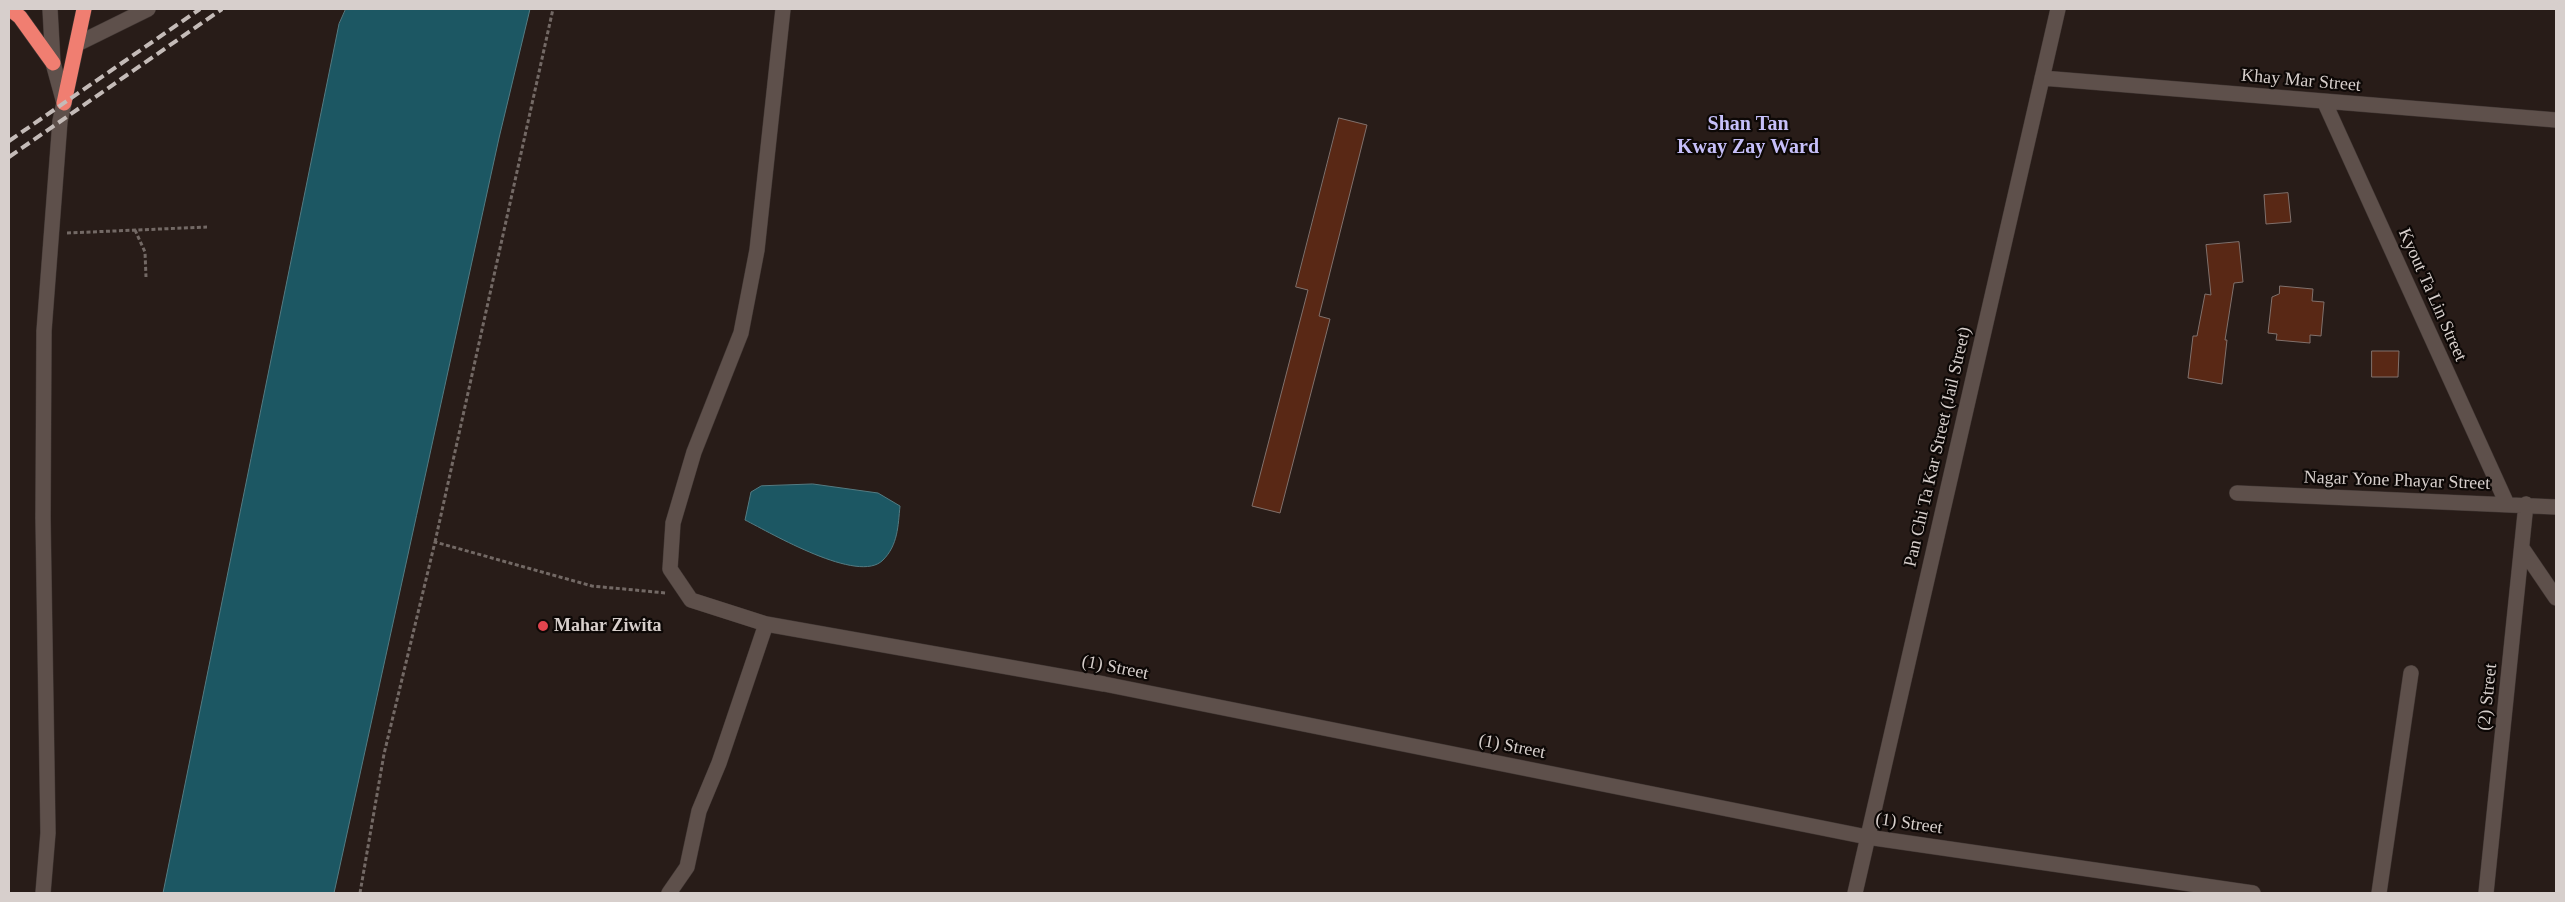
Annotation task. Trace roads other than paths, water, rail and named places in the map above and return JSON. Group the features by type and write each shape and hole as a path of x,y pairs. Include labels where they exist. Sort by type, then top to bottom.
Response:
{"highway":[{"path":"10,9 20,17 53,64"},
{"path":"64,103 84,9"}],"street":[{"path":"43,893 48,833 43,518 43,352 60,121 64,103 53,64 50,9"},
{"path":"77,44 148,9"},
{"name":"(1) Street","path":"783,9 757,250 741,333 694,452 674,523 670,569 691,600 766,624 1104,684 1867,837 2167,887 2253,893"},
{"name":"Pan Chi Ta Kar Street (Jail Street)","path":"1855,893 2058,9"},
{"name":"Khay Mar Street","path":"2042,78 2556,120"},
{"name":"Kyout Ta Lin Street","path":"2324,101 2507,504"},
{"name":"Nagar Yone Phayar Street","path":"2237,492 2526,504 2556,507"},
{"name":"(2) Street","path":"2486,893 2526,504"},
{"path":"2522,548 2556,598"},
{"path":"669,893 687,867 699,811 719,763 766,624"},
{"path":"2379,893 2411,673"}],"water":[{"path":"346,9 530,9 499,138 334,893 163,893 339,24"},
{"path":"813,484 878,493 900,506 898,528 894,542 883,560 871,566 855,566 836,562 794,545 745,520 751,492 761,486"}],"railway":[{"path":"9,141 200,9"},
{"path":"9,157 222,9"}],"place":[{"name":"Mahar Ziwita","path":"543,626"}],"district":[{"name":"Shan Tan Kway Zay Ward","path":"1748,136"}]}
